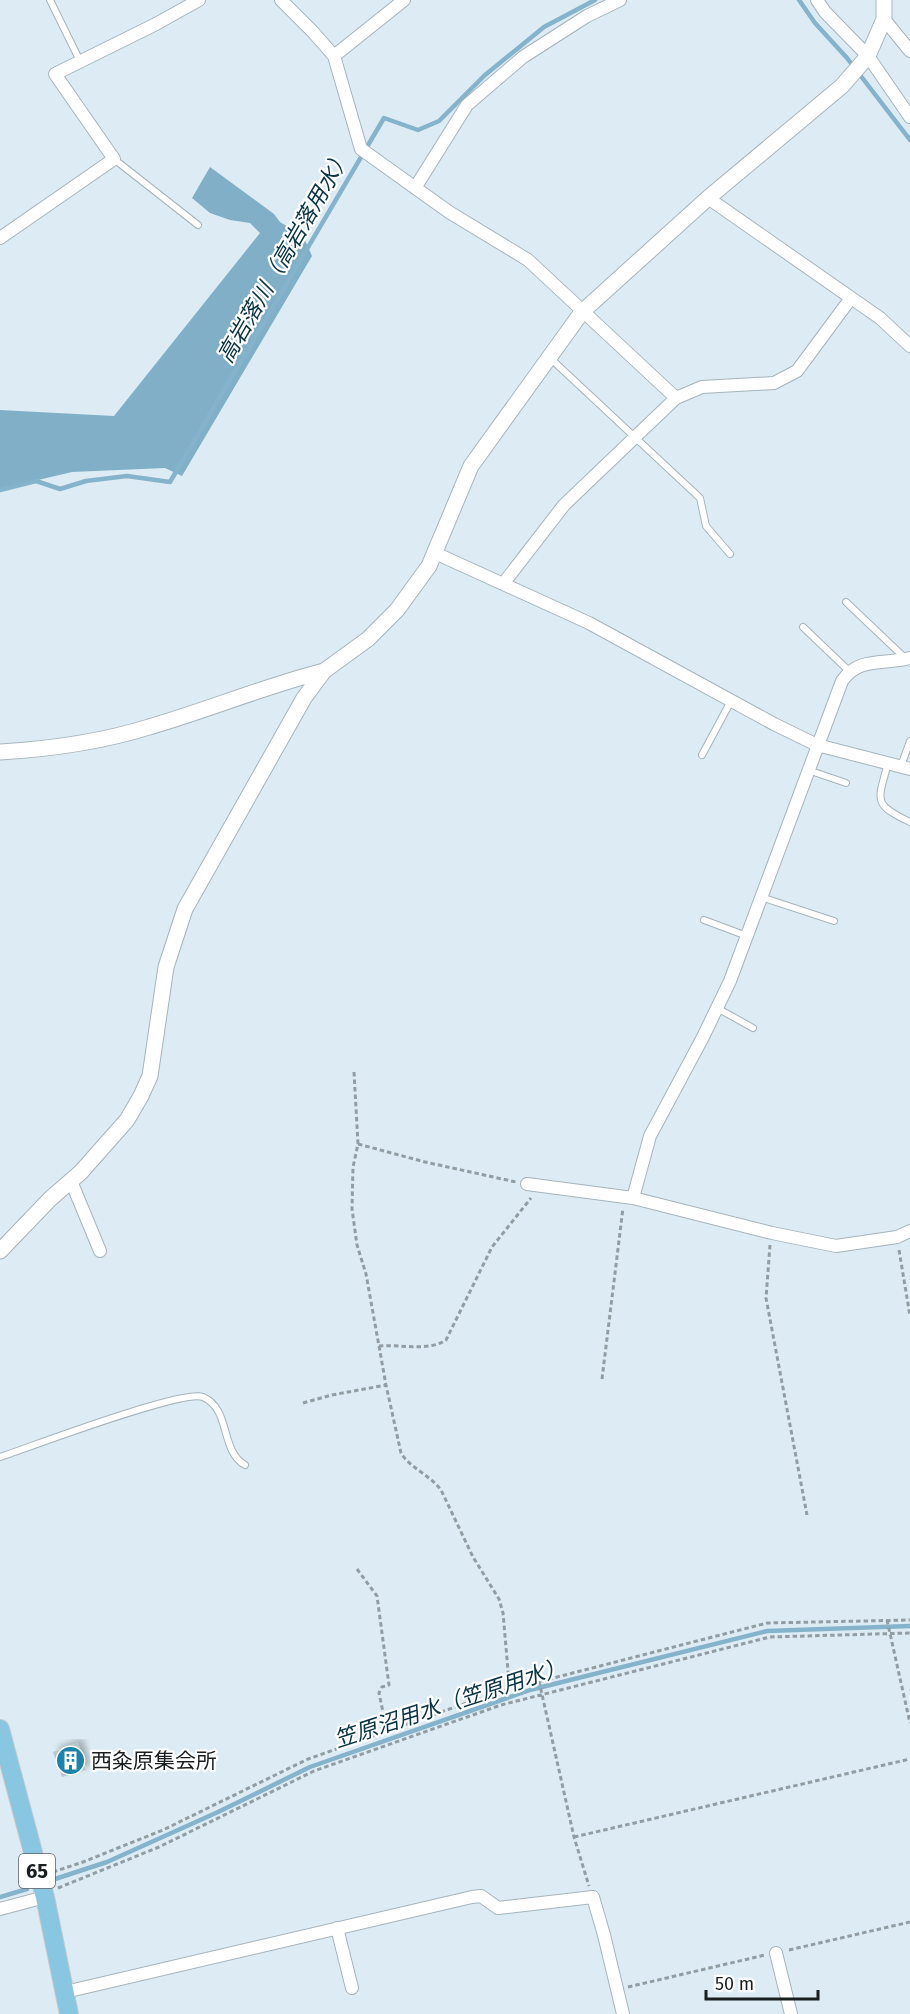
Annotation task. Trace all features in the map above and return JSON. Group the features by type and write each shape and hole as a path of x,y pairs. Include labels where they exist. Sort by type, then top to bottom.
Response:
{"main road":[{"name":"65","path":"0,1729 44,1894 69,2014"}],"street":[{"path":"0,238 114,159 55,74 199,0"},
{"path":"281,0 334,56 361,149 415,188 528,261 676,398"},
{"path":"334,56 404,0"},
{"path":"415,188 467,105 522,57 587,16 620,0"},
{"path":"817,0 825,12 868,56 910,117"},
{"path":"0,1251 50,1199 71,1181 127,1120 141,1096 150,1076 166,967 185,909 304,698 324,671 368,639 397,610 429,566 471,466 582,312 708,198 842,86 868,56 884,19 884,0"},
{"path":"884,19 910,51"},
{"path":"708,198 880,318 910,346"},
{"path":"503,584 564,505 676,398 702,387 774,382 797,371 851,298"},
{"path":"435,553 589,623 817,745 900,766"},
{"path":"629,1198 650,1136 730,981 842,681 849,671 870,662 908,659"},
{"path":"0,752 79,744 149,728 281,682 324,671"},
{"path":"71,1181 100,1251"},
{"path":"533,1185 629,1198 836,1246 897,1237 910,1231"},
{"path":"0,1909 44,1894"},
{"path":"64,1992 472,1897 481,1896 498,1908 592,1896 623,2014"},
{"path":"337,1928 352,1988"},
{"path":"776,1953 791,2014"}],"lane":[{"path":"51,0 81,61"},
{"path":"114,159 198,225"},
{"path":"549,357 700,498 706,526 730,554"},
{"path":"846,602 908,659"},
{"path":"803,627 849,671"},
{"path":"702,755 731,701"},
{"path":"910,741 900,766 879,798 882,805 892,813 910,822"},
{"path":"808,770 846,783"},
{"path":"761,897 834,921"},
{"path":"704,920 747,936"},
{"path":"717,1008 753,1028"},
{"path":"0,1457 161,1403 191,1396 202,1397 213,1405 222,1419 231,1452 245,1465"}],"path":[{"path":"354,1072 358,1144 353,1167 352,1209 357,1245 366,1274 386,1385 403,1457 435,1482 441,1490 473,1557 499,1599 503,1613 509,1682 514,1688"},
{"path":"358,1144 425,1162 533,1185 522,1211 492,1247 446,1341 434,1346 394,1344 379,1346"},
{"path":"602,1379 629,1198"},
{"path":"772,1233 766,1298 807,1515"},
{"path":"897,1237 910,1316"},
{"path":"303,1403 386,1385"},
{"path":"357,1569 377,1596 389,1685 382,1687 379,1694 387,1731"},
{"path":"887,1620 910,1723"},
{"path":"48,1873 83,1862 163,1830 308,1759 495,1692 767,1623 910,1620"},
{"path":"44,1894 159,1847 314,1771 501,1705 770,1637 910,1633"},
{"path":"539,1681 574,1837 592,1896"},
{"path":"574,1837 910,1759"}],"shaded area":[{"path":"210,167 274,214 280,222 303,236 312,256 182,476 165,468 72,472 0,489 0,410 114,416 260,233 250,223 230,220 210,213 192,198"}],"building":[{"name":"西粂原集会所","path":"78,1743 86,1770 62,1777 53,1752"}],"waterway":[{"name":"高岩落川（高岩落用水）","path":"0,490 36,481 60,489 86,481 127,476 170,482 384,118 418,130 439,121 485,75 544,27 595,0"},
{"name":"高岩落川（高岩落用水）","path":"799,0 910,140"},
{"name":"笠原沼用水（笠原用水）","path":"55,1879 107,1862 310,1767 530,1690 767,1631 910,1626"},
{"name":"笠原沼用水（笠原用水）","path":"0,1897 27,1889"}],"place":[{"name":"西粂原集会所","path":"70,1761"}]}
